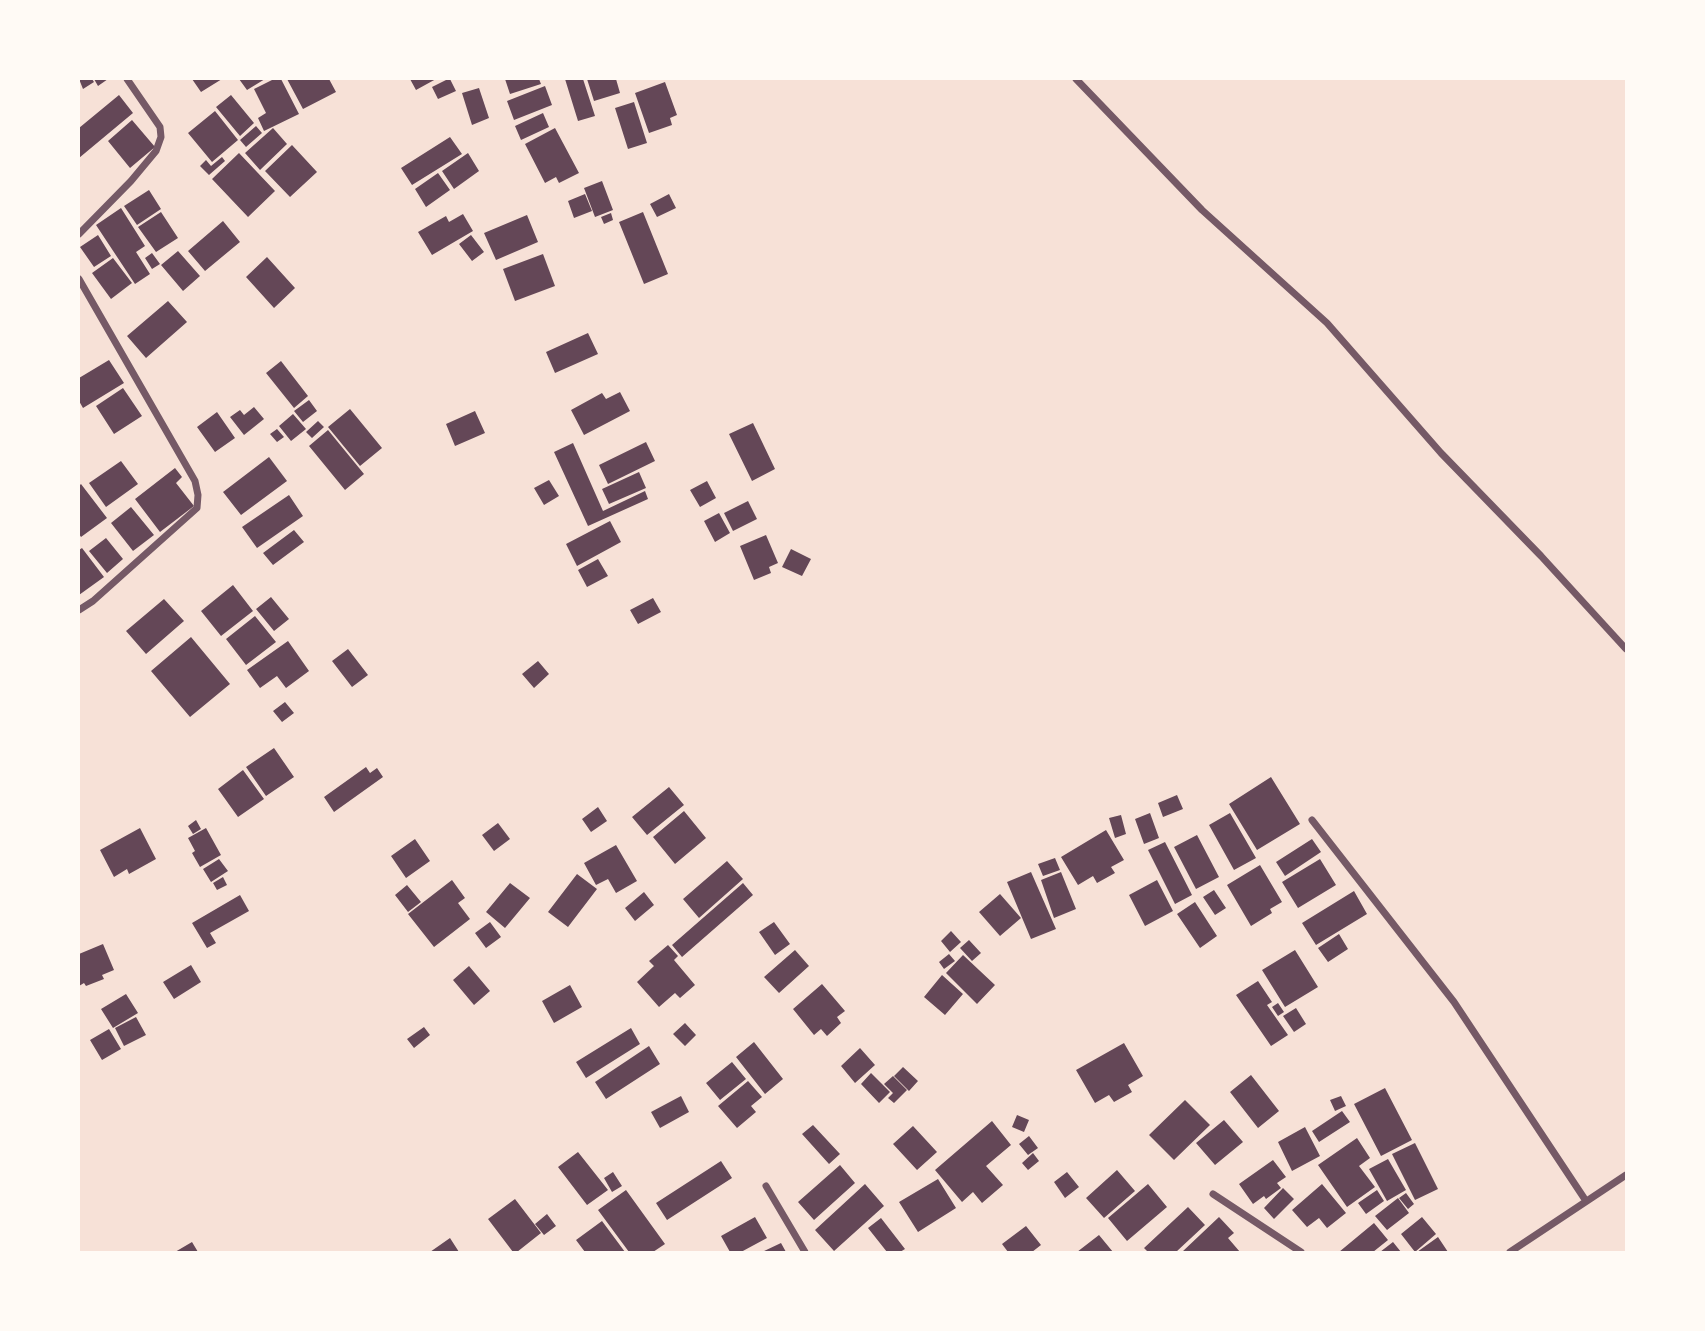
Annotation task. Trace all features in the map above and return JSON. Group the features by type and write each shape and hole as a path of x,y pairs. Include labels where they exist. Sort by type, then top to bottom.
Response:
{"street":[{"path":"79,234 131,181 156,151 161,138 160,127 127,79"},
{"path":"1076,79 1202,210 1327,323 1441,453 1626,649"},
{"path":"79,279 195,481 198,495 197,508 93,601 79,610"},
{"path":"1312,820 1454,1002 1586,1200"},
{"path":"1510,1252 1626,1175"},
{"path":"766,1186 805,1252"},
{"path":"1213,1194 1301,1252"}],"building":[{"path":"79,79 92,79 94,82 83,89"},
{"path":"94,79 108,79 98,86"},
{"path":"192,79 222,79 201,92"},
{"path":"239,79 265,79 247,90"},
{"path":"274,79 281,79 299,114 264,131 258,118 266,113 254,89"},
{"path":"287,79 329,79 336,92 303,109"},
{"path":"410,79 436,79 416,90"},
{"path":"448,79 456,91 438,99 432,87"},
{"path":"505,79 539,79 541,84 510,94"},
{"path":"565,79 583,79 595,116 578,121"},
{"path":"587,79 616,79 620,93 594,101"},
{"path":"665,82 677,115 670,118 672,125 649,133 635,93"},
{"path":"545,86 552,105 514,120 507,101"},
{"path":"479,88 489,118 472,125 462,93"},
{"path":"119,95 133,113 79,158 79,128"},
{"path":"231,95 254,123 240,136 216,107"},
{"path":"634,102 647,143 628,149 615,108"},
{"path":"215,111 238,140 212,162 188,133"},
{"path":"543,113 549,127 521,140 515,126"},
{"path":"132,120 155,147 130,168 108,141"},
{"path":"256,126 262,133 246,147 240,140"},
{"path":"273,128 287,144 260,170 245,153"},
{"path":"555,128 579,173 559,183 556,177 545,183 525,144"},
{"path":"450,137 462,154 412,185 401,168"},
{"path":"292,145 317,172 290,197 265,171"},
{"path":"239,153 275,191 248,217 212,179"},
{"path":"468,153 479,171 454,189 442,171"},
{"path":"222,157 225,161 209,175 200,166 206,160 211,166"},
{"path":"438,173 450,190 426,207 415,189"},
{"path":"602,181 613,210 595,217 584,188"},
{"path":"149,190 161,209 137,225 124,206"},
{"path":"585,194 592,211 574,218 568,201"},
{"path":"669,194 676,208 657,217 650,204"},
{"path":"121,208 145,246 136,252 150,274 135,284 96,225"},
{"path":"161,212 178,238 156,252 138,227"},
{"path":"643,212 668,274 644,284 619,222"},
{"path":"611,213 613,220 604,224 601,217"},
{"path":"463,214 473,231 432,255 418,232 446,216 449,222"},
{"path":"527,215 538,242 496,260 484,233"},
{"path":"223,221 240,242 205,271 188,251"},
{"path":"98,235 111,256 94,267 80,247"},
{"path":"471,235 484,252 472,261 459,244"},
{"path":"178,251 200,276 183,291 161,265"},
{"path":"152,253 160,264 152,269 145,258"},
{"path":"543,254 555,286 515,301 503,269"},
{"path":"267,257 295,288 274,308 246,277"},
{"path":"113,258 132,283 111,299 92,273"},
{"path":"168,301 187,322 146,358 127,336"},
{"path":"588,333 598,354 555,373 546,352"},
{"path":"109,360 124,383 83,408 79,401 79,378"},
{"path":"281,361 308,396 294,408 266,373"},
{"path":"123,388 142,416 114,434 96,406"},
{"path":"620,392 630,411 584,435 571,410 602,393 606,399"},
{"path":"309,400 317,411 303,422 294,411"},
{"path":"254,407 264,419 244,435 230,417 240,410 244,415"},
{"path":"350,409 382,448 360,466 328,427"},
{"path":"475,411 485,433 455,446 446,424"},
{"path":"217,412 235,438 215,452 197,427"},
{"path":"293,414 306,429 291,441 279,426"},
{"path":"318,421 324,427 312,438 306,432"},
{"path":"753,423 775,469 752,481 729,434"},
{"path":"277,429 284,437 277,442 270,434"},
{"path":"328,430 364,474 345,490 309,446"},
{"path":"646,442 655,461 608,484 599,465"},
{"path":"573,443 603,511 645,491 648,499 588,526 554,452"},
{"path":"269,457 287,481 241,515 223,492"},
{"path":"121,461 138,484 106,507 89,483"},
{"path":"175,468 182,477 176,483 194,506 160,532 135,499"},
{"path":"639,472 646,488 609,504 602,489"},
{"path":"549,480 559,496 544,505 534,488"},
{"path":"707,481 716,498 700,507 690,490"},
{"path":"81,484 107,518 81,537 79,486"},
{"path":"289,495 303,516 257,548 242,527"},
{"path":"748,501 757,519 733,531 724,513"},
{"path":"131,507 154,535 133,551 111,523"},
{"path":"719,513 730,533 715,542 704,521"},
{"path":"610,521 621,542 577,566 566,544"},
{"path":"294,530 304,542 273,565 263,553"},
{"path":"766,535 778,563 769,567 771,573 754,580 740,546"},
{"path":"106,538 123,559 107,573 89,551"},
{"path":"82,548 104,577 79,595 79,550"},
{"path":"791,549 811,559 802,576 782,567"},
{"path":"598,559 608,576 587,587 578,570"},
{"path":"233,585 253,611 221,636 201,611"},
{"path":"271,597 289,619 274,631 256,609"},
{"path":"653,598 661,612 638,624 630,610"},
{"path":"164,599 184,621 146,654 126,631"},
{"path":"255,616 276,642 246,665 226,639"},
{"path":"191,637 230,684 190,717 151,671"},
{"path":"288,641 309,671 286,688 277,676 260,688 247,670"},
{"path":"348,649 368,675 352,687 332,661"},
{"path":"538,661 549,674 534,688 522,674"},
{"path":"285,702 294,713 282,722 273,711"},
{"path":"274,748 294,777 266,796 246,767"},
{"path":"366,767 370,773 377,768 383,777 334,812 324,797"},
{"path":"243,770 264,799 238,817 218,789"},
{"path":"1271,777 1300,824 1257,850 1229,804"},
{"path":"669,787 684,805 647,835 632,817"},
{"path":"1177,795 1183,809 1163,817 1158,803"},
{"path":"598,807 607,821 591,832 582,819"},
{"path":"684,811 706,838 675,864 653,837"},
{"path":"1150,813 1159,838 1144,844 1135,819"},
{"path":"1230,813 1256,858 1234,870 1209,825"},
{"path":"1121,815 1126,834 1115,838 1109,818"},
{"path":"196,820 201,829 193,834 188,826"},
{"path":"498,823 510,839 494,851 482,835"},
{"path":"140,828 156,859 129,874 127,869 114,877 100,850"},
{"path":"206,828 221,855 200,867 188,838"},
{"path":"1106,830 1124,860 1111,867 1115,873 1097,883 1093,876 1078,885 1061,857"},
{"path":"1197,835 1219,877 1196,889 1174,847"},
{"path":"415,839 430,861 406,878 391,856"},
{"path":"1312,839 1321,852 1285,876 1276,862"},
{"path":"1165,842 1192,895 1175,904 1148,850"},
{"path":"616,845 637,881 616,893 608,879 596,885 584,863"},
{"path":"1055,858 1060,870 1043,876 1038,864"},
{"path":"219,859 228,871 211,882 203,869"},
{"path":"1320,859 1336,885 1298,908 1282,882"},
{"path":"727,861 743,879 699,918 683,899"},
{"path":"1260,865 1282,902 1270,909 1272,913 1251,926 1227,885"},
{"path":"1031,872 1056,929 1031,939 1007,882"},
{"path":"1061,872 1076,909 1054,918 1041,880"},
{"path":"577,874 597,889 568,927 548,912"},
{"path":"223,877 227,885 217,890 213,883"},
{"path":"452,880 465,898 458,903 470,919 434,947 408,914"},
{"path":"1157,880 1173,911 1145,926 1129,895"},
{"path":"510,883 530,898 505,928 486,912"},
{"path":"743,883 753,895 682,957 672,945"},
{"path":"407,885 421,902 408,912 395,895"},
{"path":"1214,890 1226,908 1215,915 1203,897"},
{"path":"1354,891 1367,914 1316,945 1302,923"},
{"path":"644,892 654,905 635,921 625,908"},
{"path":"1000,894 1021,918 1000,936 979,912"},
{"path":"240,895 249,911 210,933 216,943 207,948 192,923"},
{"path":"1195,902 1217,936 1200,948 1177,914"},
{"path":"490,922 501,937 486,948 475,933"},
{"path":"774,922 790,944 775,955 759,932"},
{"path":"951,931 961,942 950,952 941,941"},
{"path":"1339,934 1348,949 1328,962 1318,948"},
{"path":"969,940 981,953 972,961 960,948"},
{"path":"103,944 114,970 102,975 104,979 79,986 79,954"},
{"path":"668,945 678,956 674,960 695,985 680,998 675,993 659,1007 637,982 654,966 649,961"},
{"path":"795,950 809,966 779,993 764,977"},
{"path":"1295,950 1318,987 1285,1007 1262,970"},
{"path":"949,954 955,961 944,969 939,962"},
{"path":"963,955 995,985 977,1004 946,973"},
{"path":"191,965 201,982 174,999 163,982"},
{"path":"469,966 490,991 474,1005 453,980"},
{"path":"942,975 963,994 945,1015 924,997"},
{"path":"1258,981 1272,1002 1267,1005 1288,1035 1271,1046 1236,995"},
{"path":"822,984 845,1011 837,1017 841,1023 827,1036 821,1029 814,1035 793,1009"},
{"path":"570,985 582,1007 554,1023 542,1001"},
{"path":"126,994 138,1013 113,1028 101,1009"},
{"path":"1278,1003 1284,1012 1278,1016 1272,1007"},
{"path":"1296,1008 1306,1024 1294,1032 1283,1016"},
{"path":"136,1017 146,1035 124,1046 115,1028"},
{"path":"685,1023 696,1035 685,1046 673,1034"},
{"path":"424,1027 430,1035 414,1048 407,1039"},
{"path":"631,1028 640,1044 586,1078 576,1062"},
{"path":"109,1029 121,1049 102,1060 90,1040"},
{"path":"754,1042 783,1079 765,1094 736,1057"},
{"path":"1124,1043 1143,1076 1128,1085 1132,1092 1114,1102 1109,1095 1095,1103 1076,1070"},
{"path":"649,1046 660,1064 606,1099 595,1082"},
{"path":"860,1048 875,1065 855,1083 841,1066"},
{"path":"732,1062 746,1079 720,1100 706,1083"},
{"path":"903,1067 918,1081 909,1091 894,1076"},
{"path":"871,1073 890,1092 879,1103 861,1084"},
{"path":"1251,1075 1279,1111 1258,1128 1230,1092"},
{"path":"893,1076 907,1090 894,1103 888,1098 893,1093 884,1084"},
{"path":"748,1081 762,1097 751,1106 756,1112 737,1128 718,1106"},
{"path":"1385,1088 1412,1140 1381,1156 1354,1104"},
{"path":"681,1096 689,1112 660,1128 651,1112"},
{"path":"1341,1096 1346,1106 1335,1111 1330,1100"},
{"path":"1185,1100 1210,1125 1174,1160 1149,1135"},
{"path":"1342,1111 1350,1122 1319,1142 1312,1131"},
{"path":"1017,1115 1029,1120 1024,1132 1012,1127"},
{"path":"1224,1120 1243,1142 1215,1165 1196,1143"},
{"path":"992,1121 1011,1145 986,1166 1003,1185 982,1203 973,1192 962,1202 935,1170"},
{"path":"813,1125 840,1154 829,1164 802,1134"},
{"path":"913,1126 937,1152 917,1170 893,1144"},
{"path":"1305,1127 1320,1156 1292,1171 1278,1142"},
{"path":"1029,1136 1038,1148 1028,1155 1019,1144"},
{"path":"1357,1138 1370,1158 1359,1166 1375,1187 1347,1207 1318,1165"},
{"path":"1415,1143 1438,1189 1415,1200 1392,1154"},
{"path":"578,1152 608,1190 587,1205 558,1167"},
{"path":"1033,1153 1039,1161 1028,1170 1022,1163"},
{"path":"1388,1159 1406,1190 1387,1201 1369,1169"},
{"path":"1273,1160 1286,1177 1277,1183 1281,1188 1266,1199 1264,1196 1253,1204 1239,1184"},
{"path":"721,1161 732,1178 667,1220 656,1203"},
{"path":"840,1165 855,1183 814,1220 798,1202"},
{"path":"1117,1170 1135,1191 1104,1218 1086,1198"},
{"path":"613,1172 622,1186 612,1192 604,1178"},
{"path":"1067,1172 1079,1187 1065,1198 1054,1182"},
{"path":"938,1179 956,1208 918,1232 899,1202"},
{"path":"865,1184 884,1206 834,1251 815,1230"},
{"path":"1148,1184 1167,1207 1127,1241 1108,1218"},
{"path":"1322,1184 1346,1213 1327,1228 1319,1218 1307,1227 1292,1210"},
{"path":"1283,1188 1294,1199 1274,1219 1264,1208"},
{"path":"626,1190 665,1244 653,1252 629,1252 598,1210"},
{"path":"1377,1190 1384,1201 1366,1214 1358,1203"},
{"path":"1406,1193 1414,1204 1408,1209 1399,1198"},
{"path":"1398,1198 1409,1213 1387,1230 1375,1216"},
{"path":"515,1199 541,1233 517,1252 513,1252 488,1219"},
{"path":"1188,1207 1205,1225 1176,1252 1148,1252 1144,1248"},
{"path":"547,1214 556,1226 544,1235 535,1224"},
{"path":"755,1217 767,1238 741,1252 730,1252 721,1236"},
{"path":"1219,1217 1234,1233 1228,1238 1240,1252 1182,1252"},
{"path":"1422,1217 1436,1234 1415,1252 1401,1234"},
{"path":"881,1218 905,1249 900,1252 887,1252 868,1228"},
{"path":"602,1221 625,1252 585,1252 576,1240"},
{"path":"1374,1223 1388,1240 1373,1252 1339,1252"},
{"path":"1026,1226 1041,1245 1032,1252 1008,1252 1002,1244"},
{"path":"1099,1235 1113,1252 1077,1252"},
{"path":"1438,1237 1448,1252 1417,1252"},
{"path":"450,1238 459,1252 430,1252"},
{"path":"192,1242 198,1252 175,1252"},
{"path":"1393,1242 1401,1252 1380,1252"},
{"path":"781,1243 786,1252 762,1252"}]}
